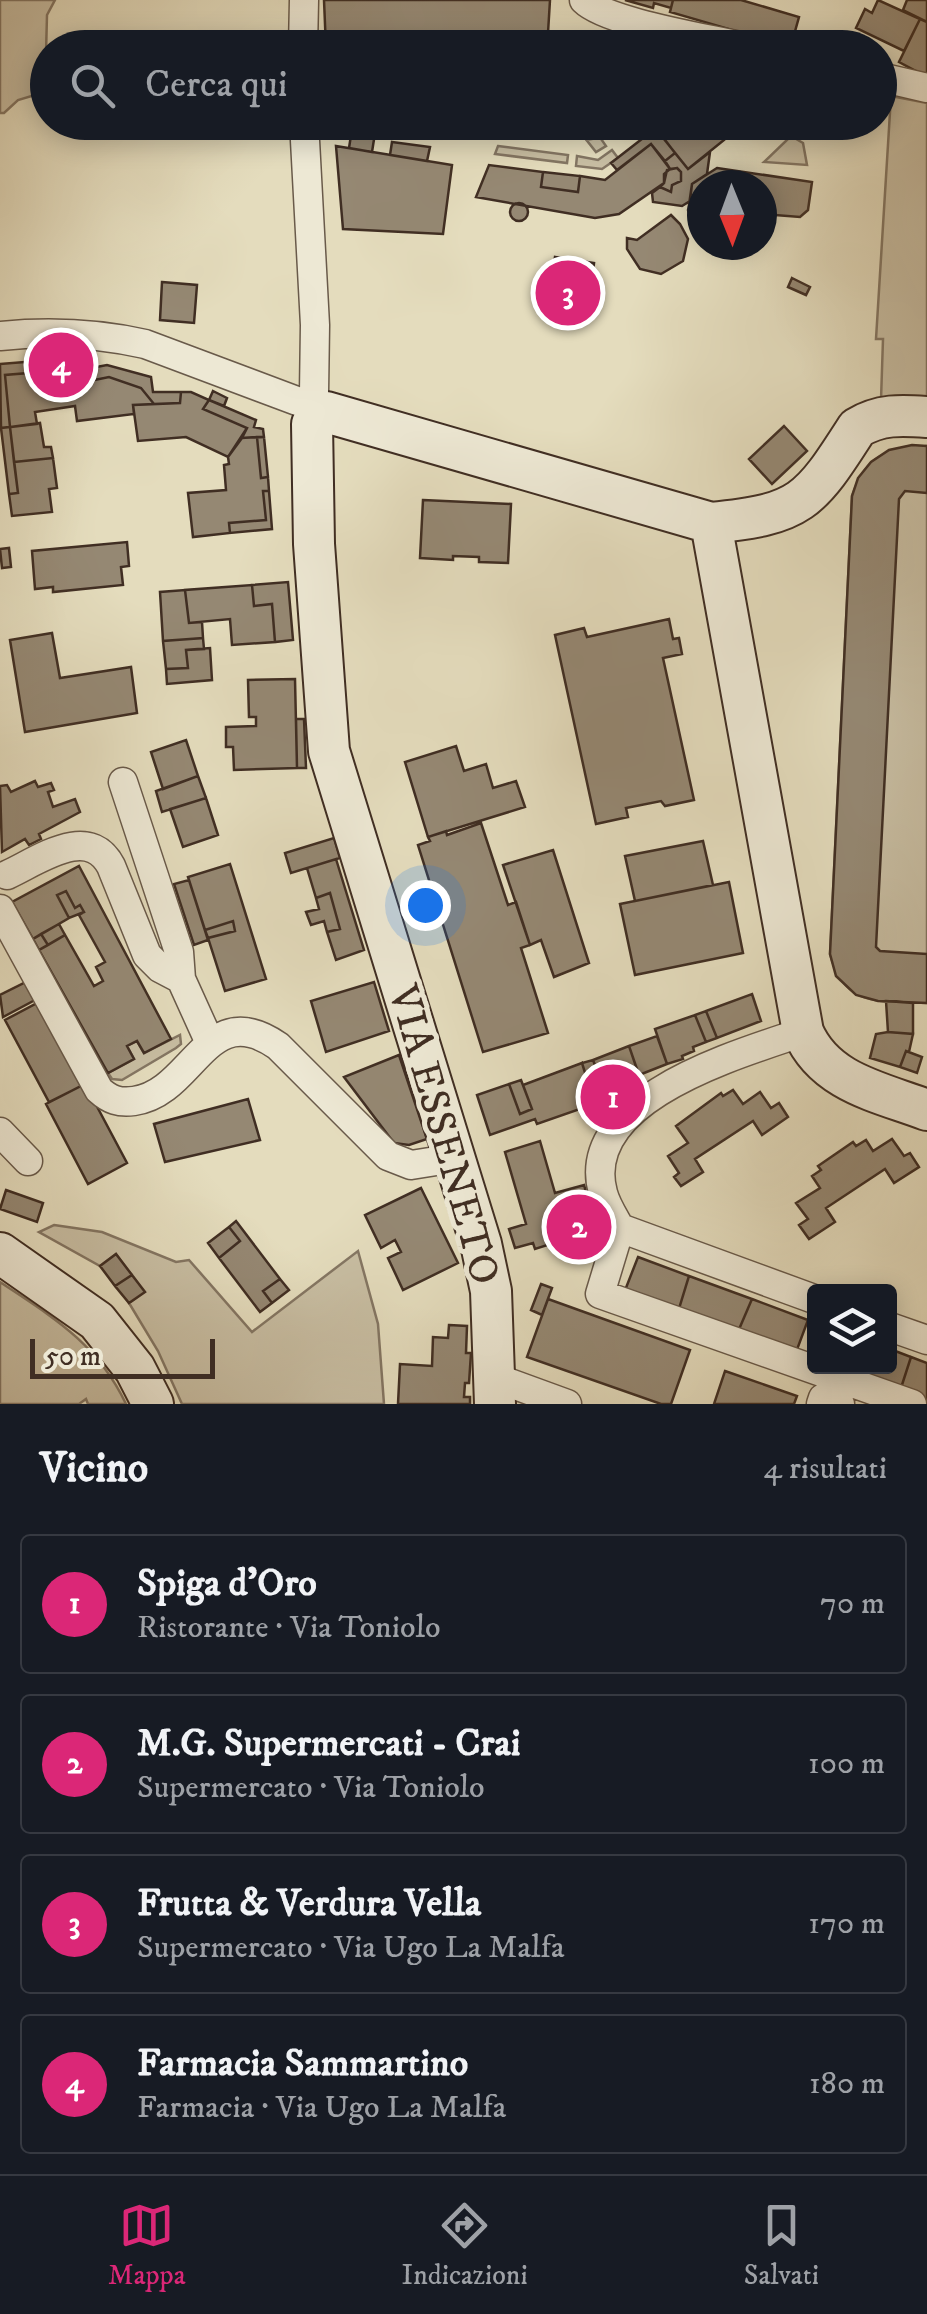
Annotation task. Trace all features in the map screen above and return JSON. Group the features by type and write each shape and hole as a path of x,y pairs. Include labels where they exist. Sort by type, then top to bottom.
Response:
{"street":[{"path":"304,0 304,30"},
{"path":"584,0 595,8 673,30"},
{"path":"897,81 927,88"},
{"path":"305,140 315,325 313,408"},
{"path":"0,336 67,332 146,344 313,408 710,523 762,518 804,499 864,423 882,416 927,417"},
{"name":"VIA ESSENETO","path":"313,408 314,544 330,751 488,1273 495,1391 567,1404"},
{"path":"710,523 803,1032 814,1051 837,1074 927,1110"},
{"path":"123,782 179,952 181,980 210,1043"},
{"path":"7,876 72,845 95,848 110,866 147,955 181,980"},
{"path":"0,909 99,1090 108,1098 122,1102 140,1100 162,1091 210,1043 229,1032 244,1030 262,1035 278,1046 388,1156 411,1164 455,1158"},
{"path":"803,1032 700,1072 639,1103 626,1114 606,1144 600,1178 603,1195 620,1228 807,1297"},
{"path":"0,1132 28,1161"},
{"path":"620,1228 600,1294 807,1364"},
{"path":"0,1253 97,1321 126,1356 153,1404"},
{"path":"897,1329 927,1340"},
{"path":"834,1374 912,1404"},
{"path":"822,1404 823,1398 840,1404"}],"shaded area":[{"path":"0,0 55,0 47,15 47,30 30,30 30,96 0,113"},
{"path":"897,97 927,103 927,396 881,400 883,339 876,339 888,140 897,140"},
{"path":"586,140 602,140 606,146 596,152"},
{"path":"787,140 803,143 807,165 764,162"},
{"path":"498,146 568,155 567,163 495,154"},
{"path":"612,150 618,158 602,169 576,166 577,156 598,160"},
{"path":"927,446 927,1003 879,1001 854,993 844,984 830,954 852,496 864,471 879,457"},
{"path":"180,1035 181,1044 176,1048 122,1080 112,1079 108,1073 134,1059 127,1046 137,1041 144,1053"},
{"path":"54,1225 102,1232 176,1262 189,1260 252,1332 358,1251 378,1324 384,1404 182,1404 158,1351 129,1303 144,1292 116,1254 100,1266 39,1232"},
{"path":"0,1282 56,1320 88,1348 126,1404 88,1404 86,1399 79,1404 0,1404"}],"building":[{"path":"324,0 550,0 548,30 325,30"},
{"path":"625,0 673,0 671,8 654,3 653,8"},
{"path":"673,0 741,0 799,17 795,30 732,30 670,12"},
{"path":"878,0 920,19 904,51 897,48 897,30 856,28 865,9 872,13"},
{"path":"907,0 927,0 927,22 903,10"},
{"path":"920,19 927,22 927,77 899,62"},
{"path":"350,140 374,140 372,152 349,148"},
{"path":"641,140 665,140 675,153 665,161 651,144 617,170 611,163"},
{"path":"665,140 724,140 688,169"},
{"path":"392,142 430,147 427,161 390,155"},
{"path":"651,144 670,169 664,174 664,183 619,214 595,218 476,197 489,165 543,172 541,187 578,192 580,176 605,180"},
{"path":"336,146 452,165 443,234 343,229"},
{"path":"710,152 708,170 687,170 687,203 682,206 653,202 652,193 660,187 671,192 672,185 681,181 681,172 670,169 665,161 675,153 688,169"},
{"path":"677,168 681,181 672,185 671,192 660,187 667,170"},
{"path":"543,172 580,176 578,192 541,187"},
{"path":"777,177 812,182 808,210 800,217 777,215"},
{"path":"519,203 528,212 519,221 510,212"},
{"path":"671,215 687,237 683,261 661,274 640,269 627,249 627,238 637,240"},
{"path":"555,257 594,263 591,287 551,281"},
{"path":"792,278 810,287 806,295 788,287"},
{"path":"162,282 197,285 194,323 160,320"},
{"path":"74,358 75,371 107,365 151,377 153,392 181,392 180,403 154,404 141,388 109,377 75,384 73,378 53,371 5,375 10,427 1,428 0,364"},
{"path":"53,371 73,378 75,384 109,377 141,388 154,404 133,405 134,414 77,421 75,406 35,412 37,424 10,427 5,375"},
{"path":"213,391 227,398 224,406 209,400"},
{"path":"181,392 209,400 203,409 247,428 228,457 186,437 138,441 133,405 180,403"},
{"path":"209,400 256,420 254,427 263,429 264,437 242,438 247,428 203,409"},
{"path":"40,423 44,447 51,447 53,458 14,462 10,427"},
{"path":"784,426 807,451 772,484 749,459"},
{"path":"10,427 18,493 9,494 1,428"},
{"path":"257,437 264,437 268,477 261,478"},
{"path":"257,437 261,478 268,477 269,491 263,491 266,520 229,523 230,533 193,537 188,493 226,490 224,465 229,464 228,457 242,438"},
{"path":"927,446 927,493 905,491 899,499 876,947 880,951 927,954 927,1003 878,1001 856,995 836,976 830,954 852,496 858,478 871,462 889,450"},
{"path":"53,458 57,488 49,489 52,512 12,516 9,494 18,493 14,462"},
{"path":"263,491 269,491 272,529 230,533 229,523 266,520"},
{"path":"423,500 511,504 508,563 479,562 479,557 420,558"},
{"path":"127,542 129,566 121,567 123,585 53,592 53,587 35,589 32,551"},
{"path":"9,548 11,567 2,568 0,549"},
{"path":"288,582 293,640 275,642 272,604 254,606 252,585"},
{"path":"252,585 254,606 272,604 275,642 232,645 230,619 189,623 185,590"},
{"path":"185,590 189,623 202,622 203,638 163,641 160,592"},
{"path":"669,619 673,639 679,638 682,654 663,658 694,800 626,808 628,817 596,824 555,635 584,628 587,637"},
{"path":"52,633 60,678 131,667 137,713 25,732 10,640"},
{"path":"203,638 204,649 186,650 188,668 166,669 163,641"},
{"path":"210,648 212,680 167,684 166,669 188,668 186,650"},
{"path":"295,679 297,768 234,770 233,747 226,747 226,727 256,726 256,717 249,717 248,680"},
{"path":"296,719 304,719 306,768 297,768"},
{"path":"186,740 198,776 163,789 151,752"},
{"path":"456,746 464,771 486,764 493,788 516,781 525,807 428,837 405,762"},
{"path":"198,776 206,798 162,812 156,791"},
{"path":"35,781 38,787 51,783 54,790 48,792 53,807 75,799 80,812 39,834 41,839 29,845 25,839 2,852 0,786 7,785 11,792"},
{"path":"206,798 218,835 183,847 170,809"},
{"path":"481,823 508,905 516,902 530,945 521,948 548,1033 483,1052 418,845 430,841 428,837"},
{"path":"334,838 340,858 291,873 285,853"},
{"path":"703,841 713,885 635,901 625,856"},
{"path":"553,850 589,963 554,977 541,940 530,945 503,865"},
{"path":"336,859 364,950 336,960 327,932 340,929 330,893 316,898 307,868"},
{"path":"230,864 266,979 225,991 208,938 235,931 233,921 205,930 188,877"},
{"path":"79,866 171,1039 144,1053 137,1041 127,1046 134,1059 108,1073 39,950 65,935 94,986 103,981 96,967 105,962 79,915 84,912 80,905 75,908 66,891 57,895 69,918 33,939 12,902"},
{"path":"189,880 208,940 194,945 174,884"},
{"path":"729,882 743,953 635,975 620,904"},
{"path":"66,891 75,908 80,905 84,912 69,918 57,895"},
{"path":"330,893 340,929 327,932 324,921 311,925 306,912 319,909 316,898"},
{"path":"233,921 235,931 208,938 205,930"},
{"path":"59,924 65,935 48,945 41,934"},
{"path":"41,934 48,945 39,950 33,939"},
{"path":"26,982 35,1000 3,1017 0,995"},
{"path":"374,982 389,1031 326,1052 311,1001"},
{"path":"752,994 761,1021 717,1038 706,1011"},
{"path":"41,1001 85,1084 49,1102 5,1020"},
{"path":"886,1001 913,1003 913,1034 888,1032"},
{"path":"706,1011 717,1038 706,1042 695,1015"},
{"path":"695,1015 706,1042 693,1047 694,1051 682,1056 683,1059 667,1064 655,1029"},
{"path":"876,1034 913,1034 900,1067 870,1058"},
{"path":"657,1036 667,1064 639,1075 629,1046"},
{"path":"629,1046 643,1087 537,1124 535,1119 490,1135 477,1095 509,1084 520,1114 532,1109 523,1085 582,1063 591,1092 609,1086 604,1071 598,1073 593,1060"},
{"path":"906,1051 922,1057 917,1073 900,1067"},
{"path":"399,1055 427,1139 409,1145 394,1143 344,1077"},
{"path":"593,1060 598,1073 604,1071 609,1086 591,1092 582,1063"},
{"path":"521,1080 532,1109 520,1114 509,1084"},
{"path":"85,1084 127,1163 88,1184 46,1104"},
{"path":"733,1090 743,1104 760,1092 771,1108 779,1103 788,1117 762,1135 753,1121 695,1159 703,1172 681,1186 674,1177 679,1173 668,1156 688,1143 676,1126 721,1093 723,1096"},
{"path":"248,1099 260,1140 165,1162 154,1124"},
{"path":"892,1139 904,1156 910,1153 919,1167 894,1183 885,1169 826,1208 835,1222 809,1239 799,1225 808,1219 796,1203 820,1188 812,1176 821,1170 818,1166 853,1142 856,1146 866,1140 873,1151"},
{"path":"540,1141 555,1193 584,1185 596,1226 553,1238 554,1243 535,1249 533,1243 515,1248 509,1229 526,1224 505,1152"},
{"path":"421,1188 458,1263 403,1290 388,1258 401,1252 395,1240 381,1248 365,1215"},
{"path":"6,1190 43,1203 37,1222 0,1209"},
{"path":"236,1221 280,1279 263,1291 272,1303 260,1312 219,1258 240,1241 229,1227"},
{"path":"229,1227 240,1241 219,1258 208,1243"},
{"path":"116,1254 132,1275 115,1286 100,1266"},
{"path":"638,1257 689,1276 678,1312 624,1293"},
{"path":"132,1275 145,1292 129,1303 115,1286"},
{"path":"689,1276 752,1299 737,1334 678,1312"},
{"path":"280,1279 289,1290 272,1303 263,1291"},
{"path":"541,1284 552,1288 542,1315 531,1310"},
{"path":"548,1299 690,1350 671,1404 661,1404 527,1357"},
{"path":"752,1299 807,1320 795,1355 737,1334"},
{"path":"449,1325 467,1326 466,1353 471,1353 464,1397 470,1397 470,1404 398,1404 400,1364 432,1366 433,1337 448,1338"},
{"path":"897,1352 911,1357 900,1391 853,1374 897,1374"},
{"path":"911,1357 927,1363 927,1401 900,1391"},
{"path":"725,1371 797,1396 794,1404 714,1404"}],"place":[{"name":"Frutta & Verdura Vella","path":"568,293"},
{"name":"Farmacia Sammartino","path":"61,365"},
{"name":"Spiga d'Oro","path":"613,1097"},
{"name":"M.G. Supermercati - Crai","path":"579,1227"}]}
